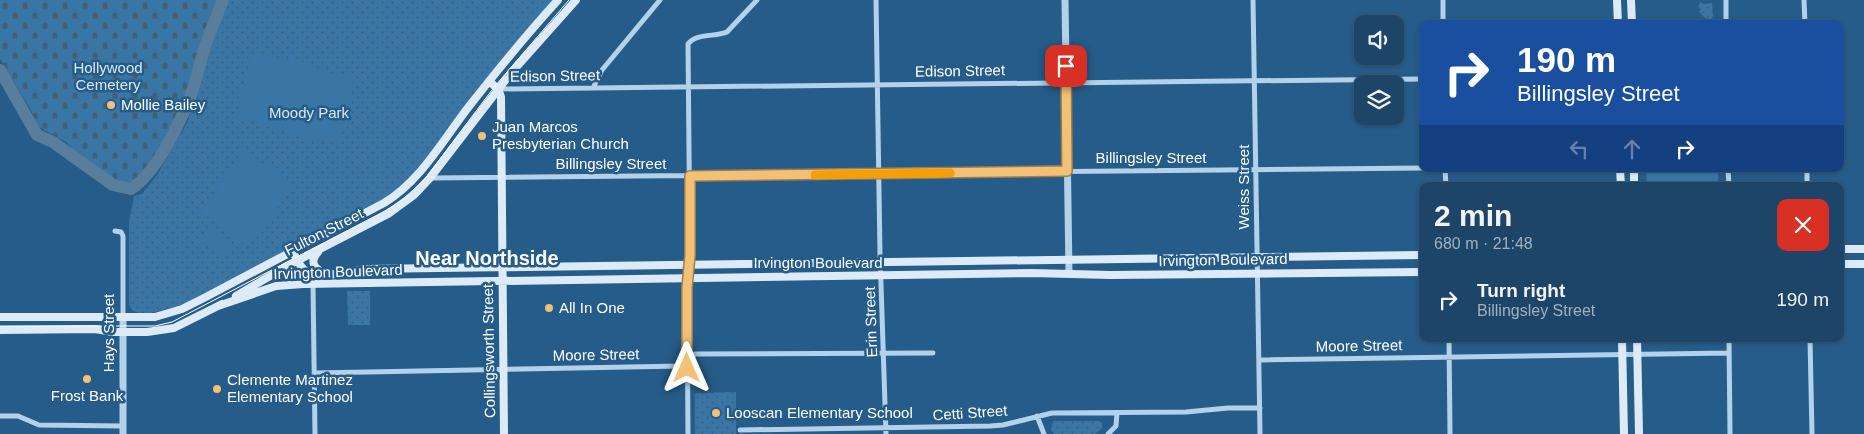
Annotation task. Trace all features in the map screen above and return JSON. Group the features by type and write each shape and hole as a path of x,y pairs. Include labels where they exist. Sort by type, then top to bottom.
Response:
{"main road":[{"name":"Fulton Street","path":"0,317 155,317 182,309 293,252 397,195 413,180 489,80 558,0"},
{"name":"Fulton Street","path":"0,330 95,329 147,332 174,328 403,205 430,178 498,89 576,0"},
{"path":"1618,0 1618,20"},
{"path":"1631,0 1632,20"},
{"path":"489,80 498,89"},
{"name":"Collingsworth Street","path":"498,89 501,97 504,434"},
{"path":"321,248 313,257 313,263 317,270 328,274"},
{"path":"1844,250 1864,249"},
{"name":"Irvington Boulevard","path":"293,252 302,268 312,275 367,269 406,268 1068,258 1419,255"},
{"path":"1351,256 1351,272"},
{"path":"1170,275 1171,258"},
{"path":"1004,259 1004,274"},
{"path":"785,262 786,277"},
{"path":"1844,264 1864,264"},
{"path":"578,266 579,280"},
{"path":"405,282 406,268"},
{"name":"Irvington Boulevard","path":"218,306 276,286 313,284 1004,274 1170,275 1419,272"},
{"path":"1622,342 1624,434"},
{"path":"1637,342 1639,434"}],"street":[{"path":"593,88 602,70 660,0"},
{"path":"688,434 687,360 690,176 688,44 691,40 721,35 727,32 757,0"},
{"name":"Erin Street","path":"876,0 886,432"},
{"path":"1064,0 1069,274"},
{"name":"Weiss Street","path":"1253,0 1260,434"},
{"path":"1443,0 1443,20"},
{"path":"1726,0 1726,20"},
{"path":"1804,0 1804,20"},
{"name":"Edison Street","path":"498,89 1419,79"},
{"name":"Billingsley Street","path":"430,178 1419,168"},
{"name":"Hays Street","path":"118,232 123,318 123,430"},
{"path":"313,284 315,434"},
{"path":"1449,342 1450,434"},
{"path":"1729,342 1730,434"},
{"path":"1810,342 1812,434"},
{"name":"Moore Street","path":"315,373 681,366 695,354 933,352"},
{"name":"Moore Street","path":"1259,360 1728,353"},
{"name":"Cetti Street","path":"740,430 886,432 1003,425 1052,413 1186,412 1228,408 1260,408"},
{"path":"1108,434 1116,426 1117,413"},
{"path":"0,416 18,416 25,418 30,423 39,425 123,430"},
{"path":"1037,416 1044,434"}],"green space":[{"name":"Hollywood Cemetery","path":"0,0 218,0 193,73 172,124 160,147 129,186 103,175 89,165 66,142 37,126 31,110 0,59"},
{"name":"Moody Park","path":"228,0 553,0 404,186 363,213 187,303 152,313 138,313 132,310 129,304 129,222 134,196 142,194 157,175 187,123"},
{"path":"1700,2 1705,4 1712,3 1713,16 1711,19 1706,19 1699,12 1701,9 1698,7"},
{"path":"251,55 299,61 334,74 354,78 339,143 302,138 250,119 236,118"},
{"path":"244,150 294,185 248,247 200,211"},
{"path":"1646,172 1718,172 1718,182 1647,182"},
{"path":"209,226 232,244 222,258 198,240"},
{"path":"347,291 370,291 370,325 348,325"},
{"name":"Looscan Elementary School","path":"736,392 736,434 695,434 695,393"},
{"path":"1053,421 1099,421 1102,423 1102,428 1095,434 1054,434 1051,430"}],"waterway":[{"path":"0,70 37,135 53,142 113,185 131,189 150,171 175,131 192,92 207,41 223,0"}],"tram line":[{"path":"0,326 155,326 172,322 383,212 401,201 424,180 495,86 569,0"}],"slow traffic":[{"path":"815,175 950,173"}],"place":[{"name":"Mollie Bailey","path":"111,105"},
{"name":"Juan Marcos Presbyterian Church","path":"482,136"},
{"name":"All In One","path":"549,308"},
{"name":"Frost Bank","path":"87,379"},
{"name":"Clemente Martinez Elementary School","path":"217,389"},
{"name":"Looscan Elementary School","path":"716,413"}],"district":[{"name":"Near Northside","path":"487,258"}],"route":[{"path":"687,368 690,176 1067,171 1066,66"}]}
